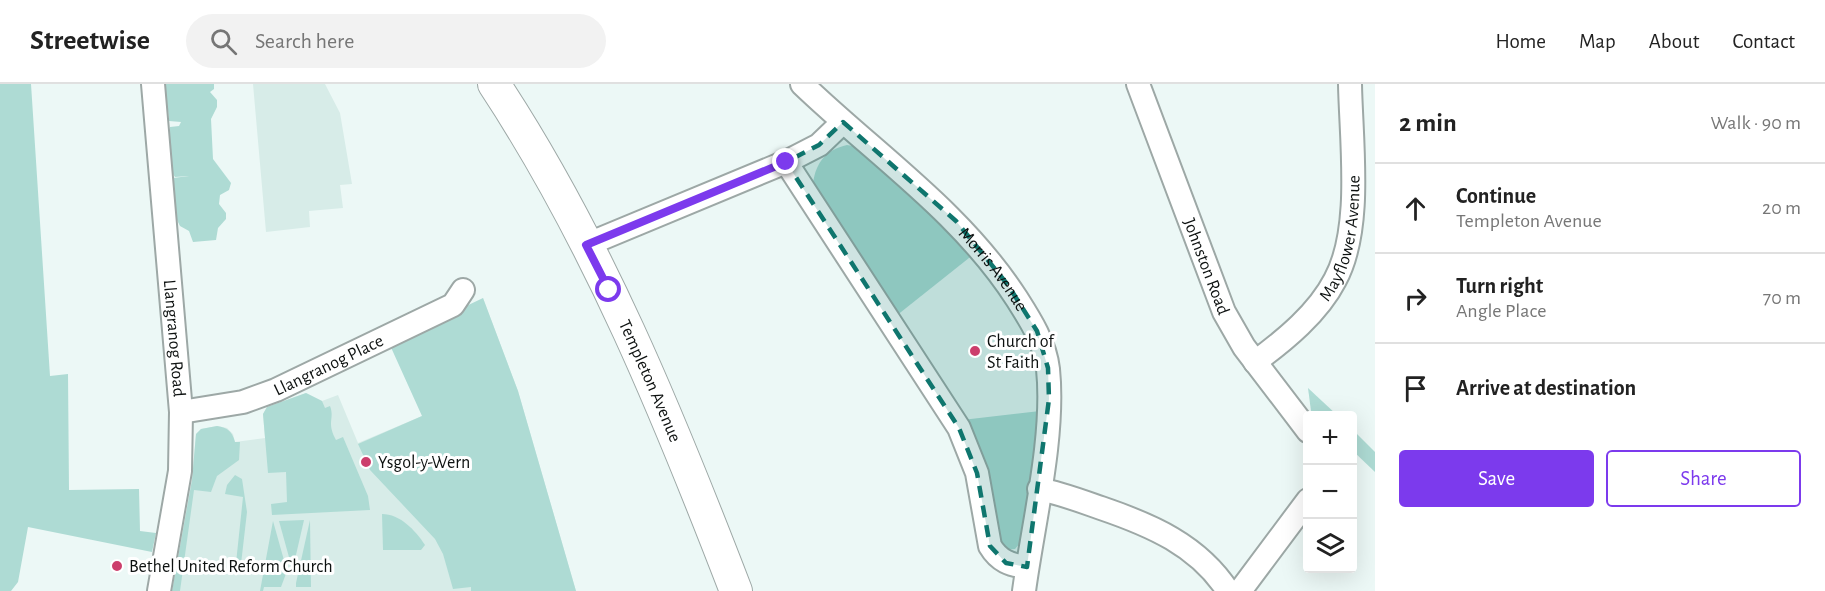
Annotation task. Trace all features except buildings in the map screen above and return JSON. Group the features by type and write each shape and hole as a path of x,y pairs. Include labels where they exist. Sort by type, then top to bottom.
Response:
{"street":[{"name":"Llangranog Road","path":"153,84 181,412 180,471 159,591"},
{"name":"Templeton Avenue","path":"494,84 533,146 620,313 671,428 736,591"},
{"name":"Morris Avenue","path":"802,84 956,221 1008,285 1037,331 1048,368 1049,399 1024,591"},
{"name":"Johnston Road","path":"1138,84 1224,312 1256,362 1303,424"},
{"name":"Mayflower Avenue","path":"1256,362 1316,308 1335,280 1348,248 1352,213 1350,84"},
{"path":"586,245 786,162 819,145 843,122"},
{"path":"786,162 959,428 977,473 990,546 995,555 1011,565 1027,567"},
{"name":"Llangranog Place","path":"181,412 243,402 297,381 453,305 463,290"},
{"path":"1039,489 1082,501 1162,532 1196,554 1228,591"},
{"path":"1240,591 1303,507"}],"highlighted area":[{"path":"843,122 956,221 1008,285 1037,331 1048,368 1049,399 1027,567 1006,563 990,546 977,473 959,428 786,162 819,145"}],"shaded area":[{"path":"253,84 325,84 340,113 352,184 340,185 343,208 309,211 310,227 266,232"},
{"name":"Ysgol-y-Wern","path":"483,298 518,391 576,591 172,591 192,480 196,434 201,429 217,426 227,428 233,434 235,442 265,438 263,414 267,407 306,393 322,401 338,395 358,443 422,416"}],"green space":[{"path":"0,84 31,84 50,376 68,374 69,490 139,489 140,531 156,533 152,552 28,527 18,582 11,591 0,591"},
{"path":"165,84 214,84 214,89 210,92 217,100 217,107 211,119 213,159 231,183 229,190 220,195 219,204 226,213 226,219 218,228 216,240 193,242 189,231 180,226 177,220 173,178 189,176 175,177 166,164 165,133 170,131 170,127 179,126 181,122 169,121 168,110 162,105 161,93"},
{"path":"847,145 859,147 974,254 896,316 813,183 823,158 833,150"},
{"path":"483,298 518,391 576,591 471,591 471,587 453,589 443,554 435,539 370,470 358,444 422,416 389,343"},
{"path":"1308,388 1333,411 1311,411"},
{"path":"306,393 322,401 325,408 330,406 333,434 336,440 343,437 368,496 370,510 272,515 271,504 287,502 286,472 268,473 263,414 267,407"},
{"path":"1040,411 1022,541 1015,549 1002,550 962,420"},
{"path":"217,426 227,429 235,442 240,442 239,460 217,476 211,492 194,490 180,591 172,591 192,480 196,434 201,429"},
{"path":"1357,434 1375,452 1375,472 1357,455"},
{"path":"235,475 242,479 247,512 241,564 236,563 243,497 225,494 227,485"},
{"path":"382,514 401,520 412,529 425,545 421,550 383,550"},
{"path":"304,520 293,568 292,568 279,521"},
{"path":"310,520 311,587 296,587 296,583"},
{"path":"273,521 287,571 281,587 264,587 263,591 260,591"}],"place":[{"name":"Church of St Faith","path":"975,351"},
{"name":"Ysgol-y-Wern","path":"366,462"},
{"name":"Bethel United Reform Church","path":"117,566"}],"route":[{"path":"609,290 586,245 786,162"}]}
